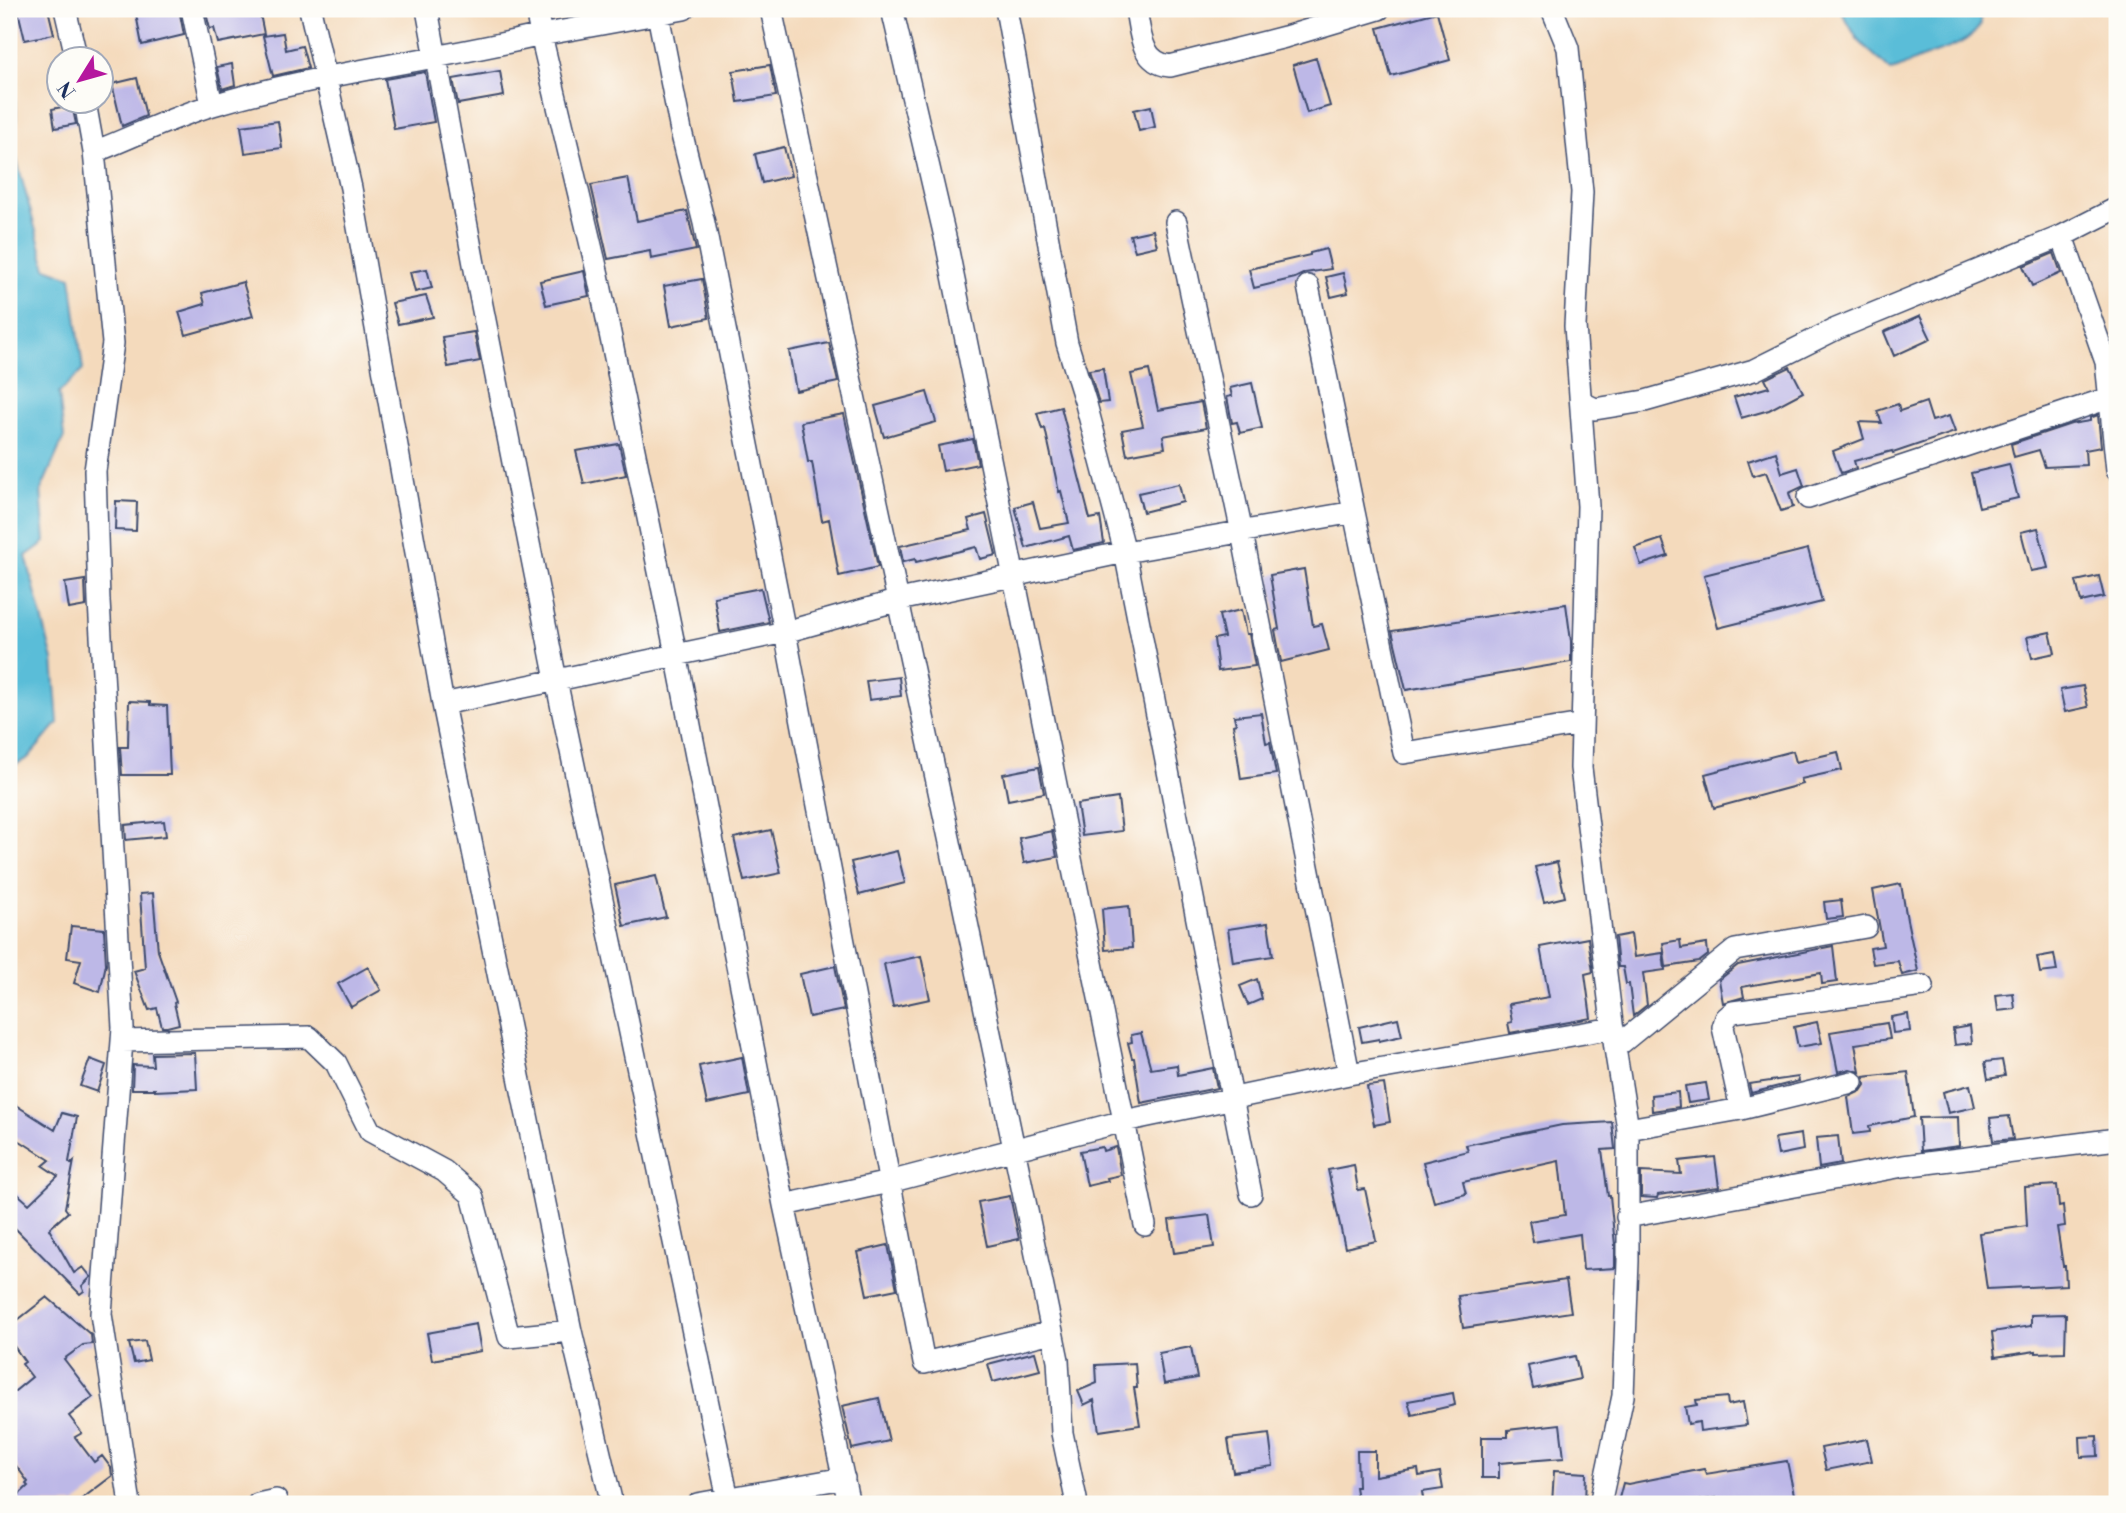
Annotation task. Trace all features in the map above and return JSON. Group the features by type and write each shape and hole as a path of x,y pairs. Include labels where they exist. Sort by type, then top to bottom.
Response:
{"street":[{"path":"65,9 74,46"},
{"path":"192,9 212,106"},
{"path":"310,9 351,188 443,704 571,1331 612,1504"},
{"path":"427,9 476,275 556,680 728,1499"},
{"path":"536,9 598,275 676,654 784,1205 849,1504"},
{"path":"94,152 212,106 324,79 658,11 684,9"},
{"path":"771,9 899,600 1058,1360 1062,1433 1076,1499"},
{"path":"892,9 946,241 1145,1225"},
{"path":"1006,9 1067,343 1125,552 1251,1194"},
{"path":"1136,9 1143,46 1160,65 1170,66 1285,37 1379,9"},
{"path":"1552,9 1568,48 1582,192 1576,326 1588,506 1581,768 1614,1038 1628,1129 1629,1261 1623,1396 1600,1504"},
{"path":"658,11 681,131 707,237 785,632 924,1363 1052,1332"},
{"path":"88,116 94,152 113,343 95,471 99,601 123,1028 101,1314 130,1504"},
{"path":"1581,402 1595,409 1645,401 1754,370 1836,329 2062,236 2117,208"},
{"path":"1176,222 1242,533 1349,1074"},
{"path":"2062,236 2111,360 2109,398 2117,470"},
{"path":"1308,286 1404,753 1582,723"},
{"path":"1808,498 2109,398"},
{"path":"443,704 785,632 899,600 1125,552 1354,512"},
{"path":"784,1205 889,1182 1124,1121 1349,1074 1614,1038 1735,950 1866,927"},
{"path":"1741,1109 1723,1027 1726,1018 1733,1012 1923,986"},
{"path":"122,1041 309,1037 336,1063 370,1131 444,1171 472,1195 509,1337 571,1331"},
{"path":"1628,1129 1741,1109 1852,1082"},
{"path":"1627,1217 1903,1166 2117,1139"},
{"path":"696,1504 844,1478"},
{"path":"258,1504 276,1500 277,1504"}],"water":[{"path":"1840,9 1979,9 1981,24 1962,42 1891,71 1858,40"},
{"path":"9,73 16,110 14,150 46,268 71,277 83,370 59,393 64,437 41,490 45,542 26,556 53,660 58,723 28,758 9,768"}],"building":[{"path":"48,9 54,34 25,40 18,11"},
{"path":"135,9 179,9 184,35 142,45"},
{"path":"224,9 259,9 264,34 218,43 214,28 210,29 206,13"},
{"path":"1437,12 1450,60 1391,76 1378,28"},
{"path":"283,33 286,50 302,46 308,68 273,76 263,36"},
{"path":"1316,58 1330,106 1307,113 1293,65"},
{"path":"232,64 235,85 222,89 217,67"},
{"path":"770,65 776,96 738,102 733,71"},
{"path":"500,71 504,96 458,104 453,79"},
{"path":"425,72 434,122 394,129 385,79"},
{"path":"137,78 146,116 122,126 116,101 116,83"},
{"path":"1151,106 1155,127 1139,131 1134,110"},
{"path":"53,116 74,116 76,124 55,128"},
{"path":"278,121 282,148 245,153 241,126"},
{"path":"784,147 791,176 762,183 755,154"},
{"path":"628,178 637,221 687,211 696,250 651,259 650,251 608,259 591,185"},
{"path":"1153,230 1157,246 1135,251 1130,235"},
{"path":"1326,249 1331,269 1305,273 1254,288 1249,269"},
{"path":"2054,253 2061,273 2032,286 2023,266"},
{"path":"427,269 432,288 415,292 410,272"},
{"path":"584,271 589,296 546,305 540,281"},
{"path":"1343,273 1348,293 1331,297 1326,277"},
{"path":"702,279 709,318 671,326 664,286"},
{"path":"243,282 253,316 186,335 179,312 205,304 202,293"},
{"path":"426,296 433,317 398,324 392,303"},
{"path":"1920,316 1931,339 1894,356 1884,332"},
{"path":"474,332 480,361 448,367 442,337"},
{"path":"829,343 838,382 796,391 789,351"},
{"path":"1790,367 1803,392 1769,410 1741,418 1734,397 1769,387 1765,379"},
{"path":"1103,368 1108,402 1099,403 1089,370"},
{"path":"1149,370 1158,410 1201,402 1206,428 1163,436 1165,448 1127,455 1122,430 1143,426 1131,374"},
{"path":"1252,383 1262,428 1240,433 1237,422 1232,423 1227,397 1232,396 1230,388"},
{"path":"927,392 936,422 884,437 875,406"},
{"path":"1926,402 1932,421 1949,416 1955,432 1893,453 1892,451 1854,461 1856,468 1841,473 1833,451 1864,439 1859,422 1882,423 1877,411 1898,404 1900,411"},
{"path":"1061,407 1090,519 1100,517 1104,543 1073,550 1069,536 1026,548 1015,507 1033,502 1040,528 1069,523 1061,491 1059,492 1045,428 1042,429 1037,413"},
{"path":"844,414 878,567 839,576 829,519 822,521 812,462 808,462 801,422"},
{"path":"2098,415 2101,447 2085,450 2086,465 2045,467 2039,450 2014,457 2011,444 2071,424 2090,421 2090,418"},
{"path":"973,439 978,464 943,471 938,446"},
{"path":"619,444 626,475 584,484 576,451"},
{"path":"1776,452 1782,473 1798,468 1804,486 1789,493 1793,507 1781,511 1766,472 1753,476 1748,461"},
{"path":"2009,464 2018,498 1979,507 1971,473"},
{"path":"1179,484 1183,502 1143,512 1138,493"},
{"path":"116,501 137,502 136,531 115,530"},
{"path":"986,514 996,555 980,559 976,547 916,562 915,559 903,562 900,546 971,530 968,519"},
{"path":"2038,528 2048,568 2031,571 2021,532"},
{"path":"1662,539 1668,556 1641,565 1635,548"},
{"path":"1808,549 1822,602 1718,628 1704,575"},
{"path":"1304,569 1313,626 1322,624 1329,650 1281,662 1275,630 1279,629 1270,575"},
{"path":"2099,576 2104,597 2081,602 2076,581"},
{"path":"85,580 86,606 69,609 65,583"},
{"path":"761,588 769,622 720,632 714,597"},
{"path":"1566,604 1571,662 1406,690 1392,631"},
{"path":"1241,610 1255,666 1218,671 1214,639 1224,637 1219,615"},
{"path":"2050,632 2055,653 2032,658 2027,637"},
{"path":"899,677 901,696 869,700 866,681"},
{"path":"2083,686 2088,707 2065,712 2060,690"},
{"path":"129,701 167,706 170,775 122,775 120,747 128,747"},
{"path":"1261,713 1266,743 1270,742 1276,774 1241,779 1234,716"},
{"path":"1793,751 1796,762 1838,752 1842,770 1801,779 1803,784 1714,808 1705,774"},
{"path":"1039,767 1044,793 1008,800 1003,774"},
{"path":"1118,798 1122,831 1082,836 1077,804"},
{"path":"164,821 166,836 126,840 125,825"},
{"path":"771,830 781,873 744,881 734,838"},
{"path":"1052,831 1057,857 1024,863 1019,838"},
{"path":"897,851 905,883 859,895 851,862"},
{"path":"1557,862 1565,897 1544,902 1535,867"},
{"path":"656,876 666,917 624,926 615,885"},
{"path":"1901,884 1918,971 1902,975 1898,961 1873,964 1870,948 1883,946 1873,890"},
{"path":"153,893 158,951 176,1002 174,1003 179,1024 167,1027 162,1027 157,1008 149,1010 134,971 145,968 140,894"},
{"path":"1841,900 1843,917 1826,919 1824,902"},
{"path":"1129,906 1132,948 1105,950 1102,909"},
{"path":"1268,923 1273,956 1233,962 1228,929"},
{"path":"71,926 104,929 106,964 100,992 74,983 81,960 67,958"},
{"path":"1631,934 1634,957 1663,953 1665,970 1643,973 1647,1005 1633,1016 1629,984 1626,984 1623,967 1618,967 1615,937"},
{"path":"1588,938 1593,972 1585,974 1591,1018 1510,1033 1508,1023 1512,1022 1509,1004 1549,997 1540,947"},
{"path":"1680,940 1681,948 1707,944 1708,955 1699,962 1666,967 1663,943"},
{"path":"1833,946 1837,982 1822,984 1821,973 1742,987 1744,997 1723,1003 1719,980 1738,965"},
{"path":"2054,954 2057,971 2040,973 2037,957"},
{"path":"921,956 930,999 893,1007 884,964"},
{"path":"835,966 844,1010 809,1017 800,974"},
{"path":"368,967 381,990 351,1007 338,984"},
{"path":"1257,979 1262,999 1248,1005 1240,986"},
{"path":"2013,993 2015,1009 1998,1011 1996,995"},
{"path":"1908,1014 1910,1031 1893,1033 1891,1017"},
{"path":"1398,1018 1402,1036 1362,1042 1359,1027"},
{"path":"1817,1022 1822,1043 1798,1047 1794,1027"},
{"path":"1887,1023 1890,1039 1855,1044 1860,1072 1850,1069 1838,1072 1830,1032"},
{"path":"1970,1026 1972,1043 1955,1045 1953,1029"},
{"path":"1141,1033 1151,1069 1177,1065 1178,1075 1213,1068 1217,1088 1141,1103 1134,1058 1128,1043 1132,1042 1131,1035"},
{"path":"195,1053 197,1089 132,1089 133,1065 153,1066 152,1054"},
{"path":"742,1057 749,1095 707,1104 699,1066"},
{"path":"90,1059 106,1065 97,1092 80,1086"},
{"path":"2002,1060 2005,1076 1988,1079 1985,1062"},
{"path":"1908,1072 1914,1117 1869,1126 1870,1132 1853,1134 1848,1097 1861,1091 1865,1085 1864,1077"},
{"path":"1798,1077 1799,1081 1751,1093 1749,1084"},
{"path":"1706,1083 1709,1100 1688,1103 1685,1086"},
{"path":"1384,1084 1390,1122 1374,1125 1367,1086"},
{"path":"1970,1085 1975,1107 1948,1113 1943,1092"},
{"path":"1678,1092 1679,1107 1652,1111 1651,1095"},
{"path":"14,1104 55,1130 62,1113 77,1117 69,1162 71,1164 74,1161 65,1208 68,1212 49,1229 74,1273 83,1267 91,1277 82,1286 84,1291 80,1294 9,1222 9,1186 29,1204 58,1176 43,1166 50,1160 9,1134 9,1112"},
{"path":"2009,1116 2013,1139 1993,1141 1990,1118"},
{"path":"1958,1117 1959,1146 1921,1151 1919,1118"},
{"path":"1612,1122 1615,1149 1602,1150 1610,1196 1615,1268 1583,1270 1580,1234 1533,1242 1529,1221 1565,1215 1559,1161 1463,1182 1466,1194 1434,1202 1423,1162 1468,1151 1466,1145 1562,1125"},
{"path":"1801,1134 1803,1150 1778,1155 1775,1138"},
{"path":"1838,1136 1841,1164 1819,1168 1816,1138"},
{"path":"1102,1147 1103,1151 1116,1147 1121,1175 1087,1186 1080,1151"},
{"path":"1715,1157 1719,1187 1658,1195 1657,1198 1641,1197 1641,1172 1681,1174 1679,1161"},
{"path":"1354,1165 1358,1190 1365,1189 1376,1241 1345,1248 1328,1170"},
{"path":"2057,1185 2059,1207 2063,1206 2065,1226 2057,1227 2066,1285 1987,1289 1979,1233 2027,1226 2025,1187"},
{"path":"1010,1196 1019,1239 987,1246 978,1202"},
{"path":"1209,1215 1214,1247 1174,1253 1169,1220"},
{"path":"888,1245 897,1289 867,1295 858,1252"},
{"path":"1566,1280 1571,1312 1463,1328 1458,1296"},
{"path":"47,1297 91,1335 92,1344 83,1345 64,1359 93,1397 69,1416 82,1433 75,1437 94,1462 102,1456 111,1468 112,1476 75,1504 9,1504 28,1486 28,1482 9,1456 9,1396 32,1377 9,1339 9,1327"},
{"path":"2066,1314 2065,1352 2036,1351 1995,1357 1992,1332 2031,1326 2031,1315"},
{"path":"476,1324 481,1351 432,1360 427,1333"},
{"path":"145,1341 149,1360 134,1363 129,1343"},
{"path":"1191,1347 1197,1378 1164,1384 1159,1353"},
{"path":"1035,1352 1040,1370 993,1382 988,1364"},
{"path":"1575,1356 1580,1379 1533,1389 1528,1366"},
{"path":"1135,1363 1137,1388 1134,1388 1140,1425 1099,1431 1094,1400 1084,1405 1078,1391 1097,1383 1096,1365"},
{"path":"1453,1393 1455,1405 1412,1415 1408,1401"},
{"path":"1727,1397 1728,1405 1743,1402 1747,1425 1700,1431 1699,1422 1688,1424 1685,1407 1697,1405 1696,1400"},
{"path":"879,1398 889,1441 852,1449 842,1406"},
{"path":"1560,1424 1564,1458 1499,1463 1499,1478 1482,1478 1482,1437 1508,1437 1508,1430"},
{"path":"1269,1434 1273,1466 1233,1472 1228,1439"},
{"path":"2097,1436 2098,1456 2081,1457 2080,1437"},
{"path":"1867,1439 1872,1461 1826,1470 1821,1448"},
{"path":"1357,1451 1375,1451 1375,1476 1418,1469 1419,1476 1440,1472 1443,1489 1422,1492 1424,1504 1358,1504 1355,1487 1358,1487"},
{"path":"1787,1461 1796,1504 1718,1504 1716,1498 1682,1504 1618,1502 1623,1483 1704,1469 1706,1474"},
{"path":"1554,1471 1586,1473 1585,1504 1552,1504"}]}
